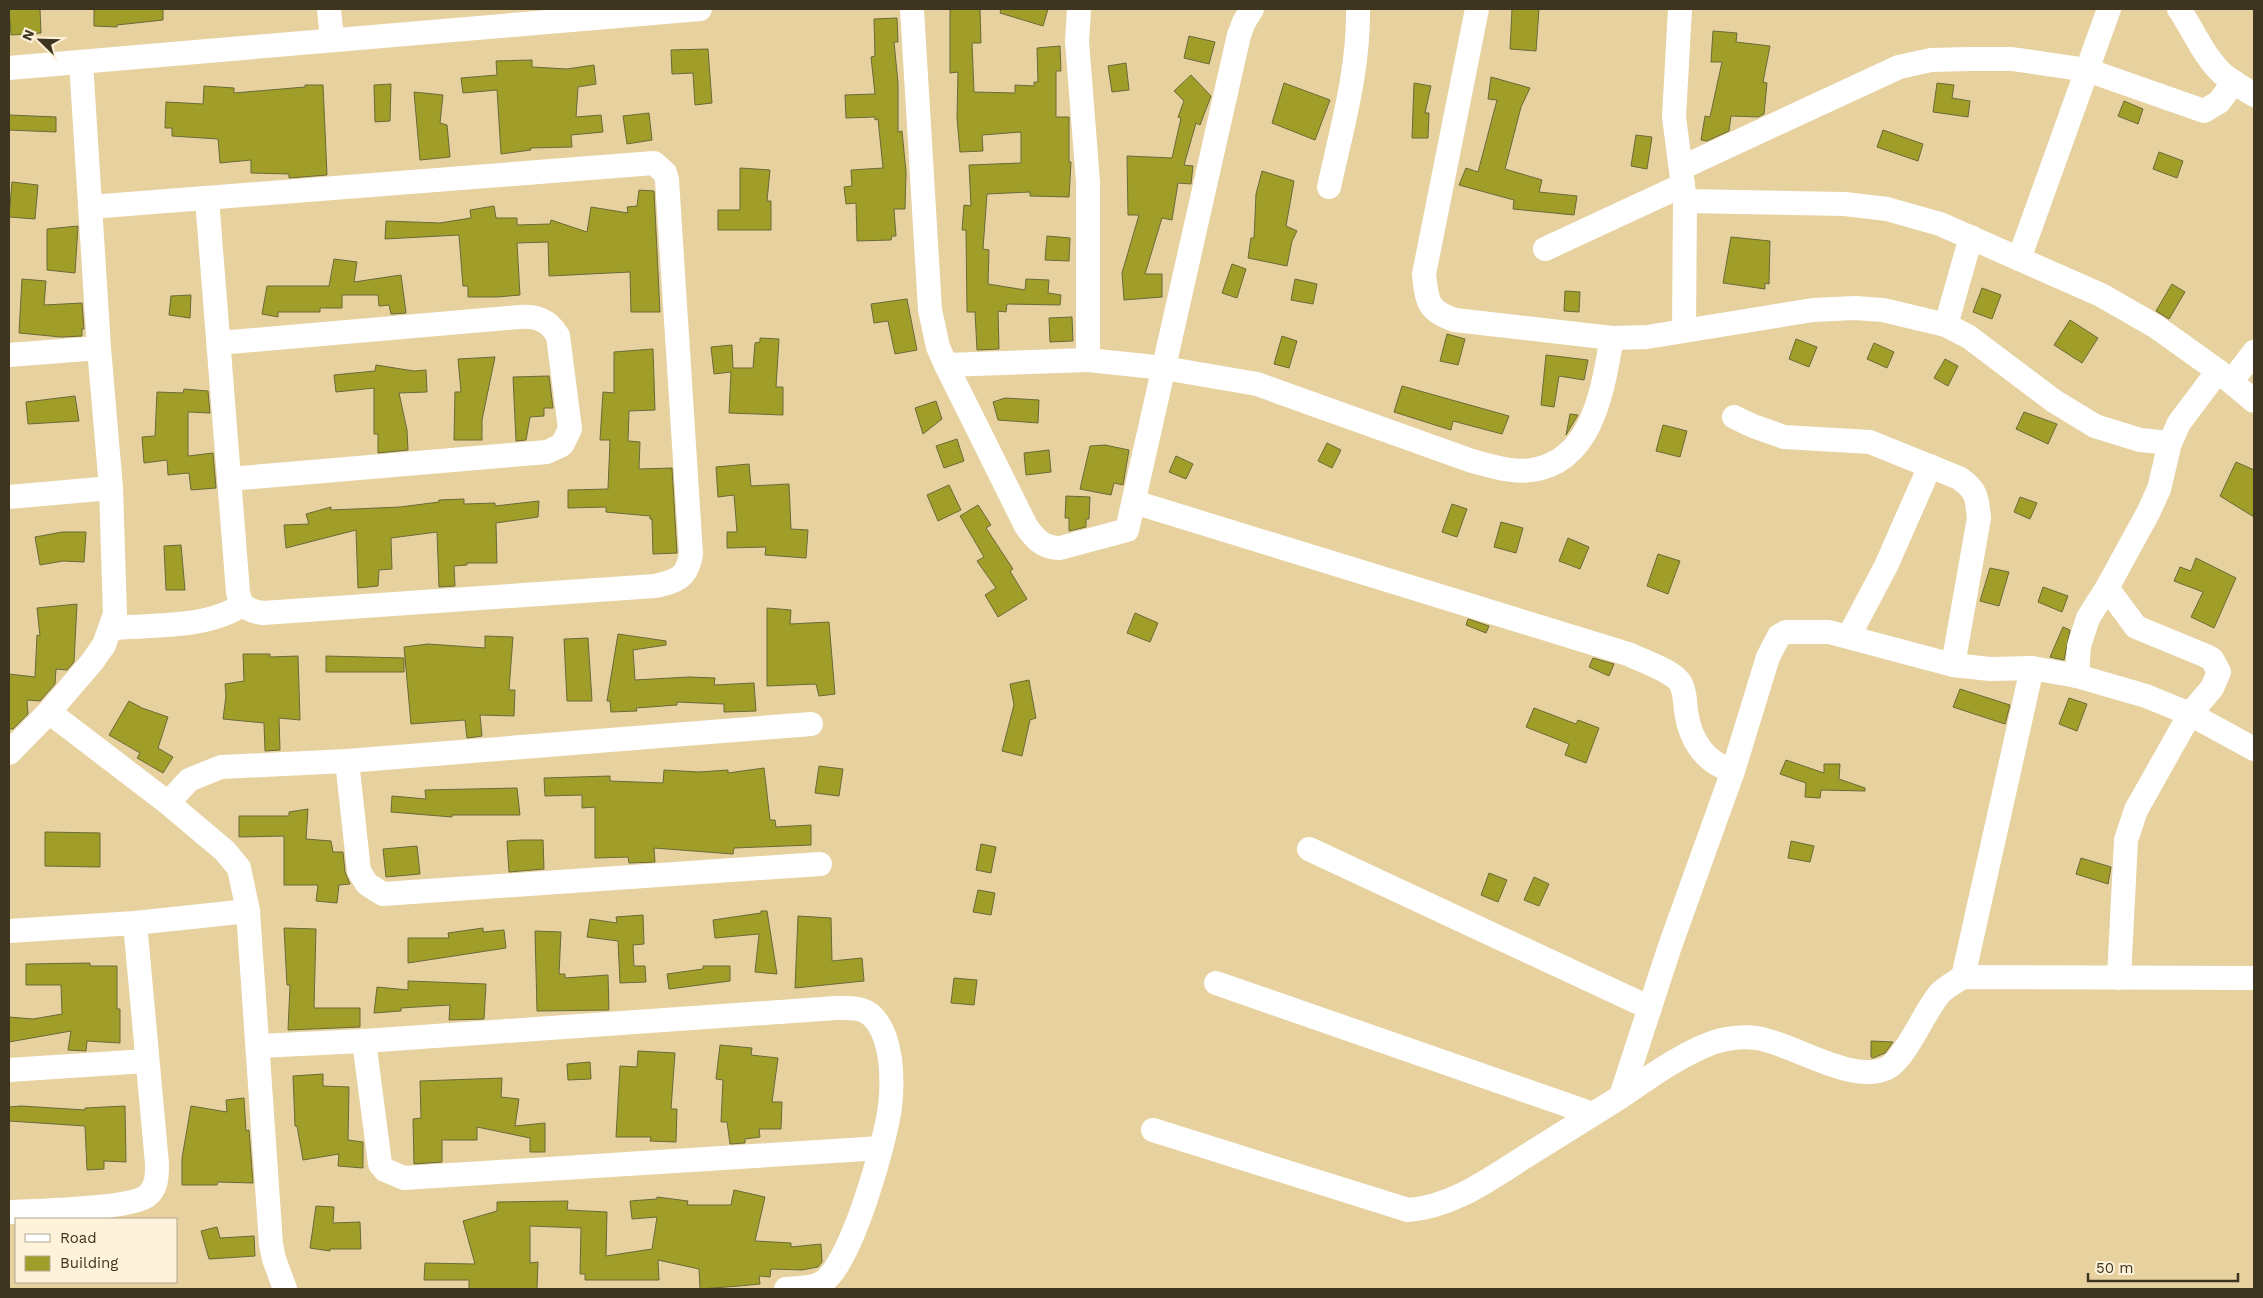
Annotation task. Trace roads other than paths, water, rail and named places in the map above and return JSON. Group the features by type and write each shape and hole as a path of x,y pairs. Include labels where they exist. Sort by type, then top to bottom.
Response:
{"street":[{"path":"329,9 332,39"},
{"path":"9,68 700,9"},
{"path":"912,9 930,310 938,347 1026,526 1039,542 1052,548 1060,548 1127,530 1239,35 1252,9"},
{"path":"1079,9 1077,41 1088,182 1088,360"},
{"path":"1330,187 1354,74 1358,39 1358,9"},
{"path":"1477,9 1424,274 1427,299 1434,310 1441,316 1455,320 1612,338 1647,336 1813,310 1855,308 1883,310 1946,325 1969,337 2054,401 2095,426 2140,440 2170,443"},
{"path":"1680,9 1674,116 1683,185 1684,330"},
{"path":"2019,259 2109,9"},
{"path":"2179,9 2205,52 2224,75 2254,95"},
{"path":"1546,249 1683,185 1899,67 1931,60 1970,59 2012,60 2087,70 2204,110 2219,102 2234,82"},
{"path":"9,753 49,712 92,662 104,645 112,628 115,614 116,593 111,488 99,348 81,62"},
{"path":"90,207 644,162 654,163 660,167 667,180 692,554 683,575 676,581 655,586 264,613 248,610 242,605 238,592 207,199"},
{"path":"1683,185 1845,204 1912,215 1971,237 2101,296 2155,326 2225,376 2254,401"},
{"path":"1946,325 1971,237"},
{"path":"219,343 519,317 539,318 549,323 558,336 570,429 562,445 547,452 229,479"},
{"path":"946,365 1088,360 1164,368 1256,384 1278,390 1472,461 1499,468 1533,470 1566,454 1582,439 1594,416 1602,391 1612,338"},
{"path":"9,355 99,348"},
{"path":"2077,676 2082,632 2148,514 2159,489 2170,443 2192,404 2254,352"},
{"path":"1734,417 1753,426 1784,436 1870,442 1930,466 1970,486 1976,497 1978,518 1953,665"},
{"path":"1849,636 1886,566 1930,466"},
{"path":"9,497 111,488"},
{"path":"1134,502 1628,654 1673,676 1680,682 1691,730 1702,752 1715,765 1733,771"},
{"path":"2107,588 2136,627 2204,655 2217,665 2219,672 2212,688 2190,714 2136,810 2126,840 2118,978"},
{"path":"112,628 208,620 229,614 242,605"},
{"path":"1621,1096 1733,771 1768,657 1779,636 1786,632 1829,632 1953,665 1990,669 2032,668 2077,676 2146,696 2190,714 2254,749"},
{"path":"1963,977 2032,668"},
{"path":"49,712 168,802 233,859 240,868 248,910 259,1046 271,1244 274,1259 285,1289"},
{"path":"168,802 189,780 221,767 347,761 811,724"},
{"path":"347,761 359,871 367,884 383,894 820,864"},
{"path":"1308,849 1650,1008"},
{"path":"9,931 135,923 248,910"},
{"path":"9,1212 127,1204 148,1195 154,1187 157,1164 135,923"},
{"path":"1154,1130 1408,1210 1429,1208 1480,1185 1669,1064 1697,1049 1724,1039 1743,1037 1767,1041 1846,1068 1864,1073 1876,1073 1890,1067 1904,1049 1940,993 1963,977 2254,978"},
{"path":"1216,983 1593,1114"},
{"path":"259,1046 364,1041 836,1008 858,1009 873,1017 888,1051 891,1081 890,1107 881,1148 863,1206 838,1265 824,1282 815,1286 786,1289"},
{"path":"364,1041 377,1153 380,1164 385,1170 404,1178 881,1148"},
{"path":"9,1070 146,1060"}]}
